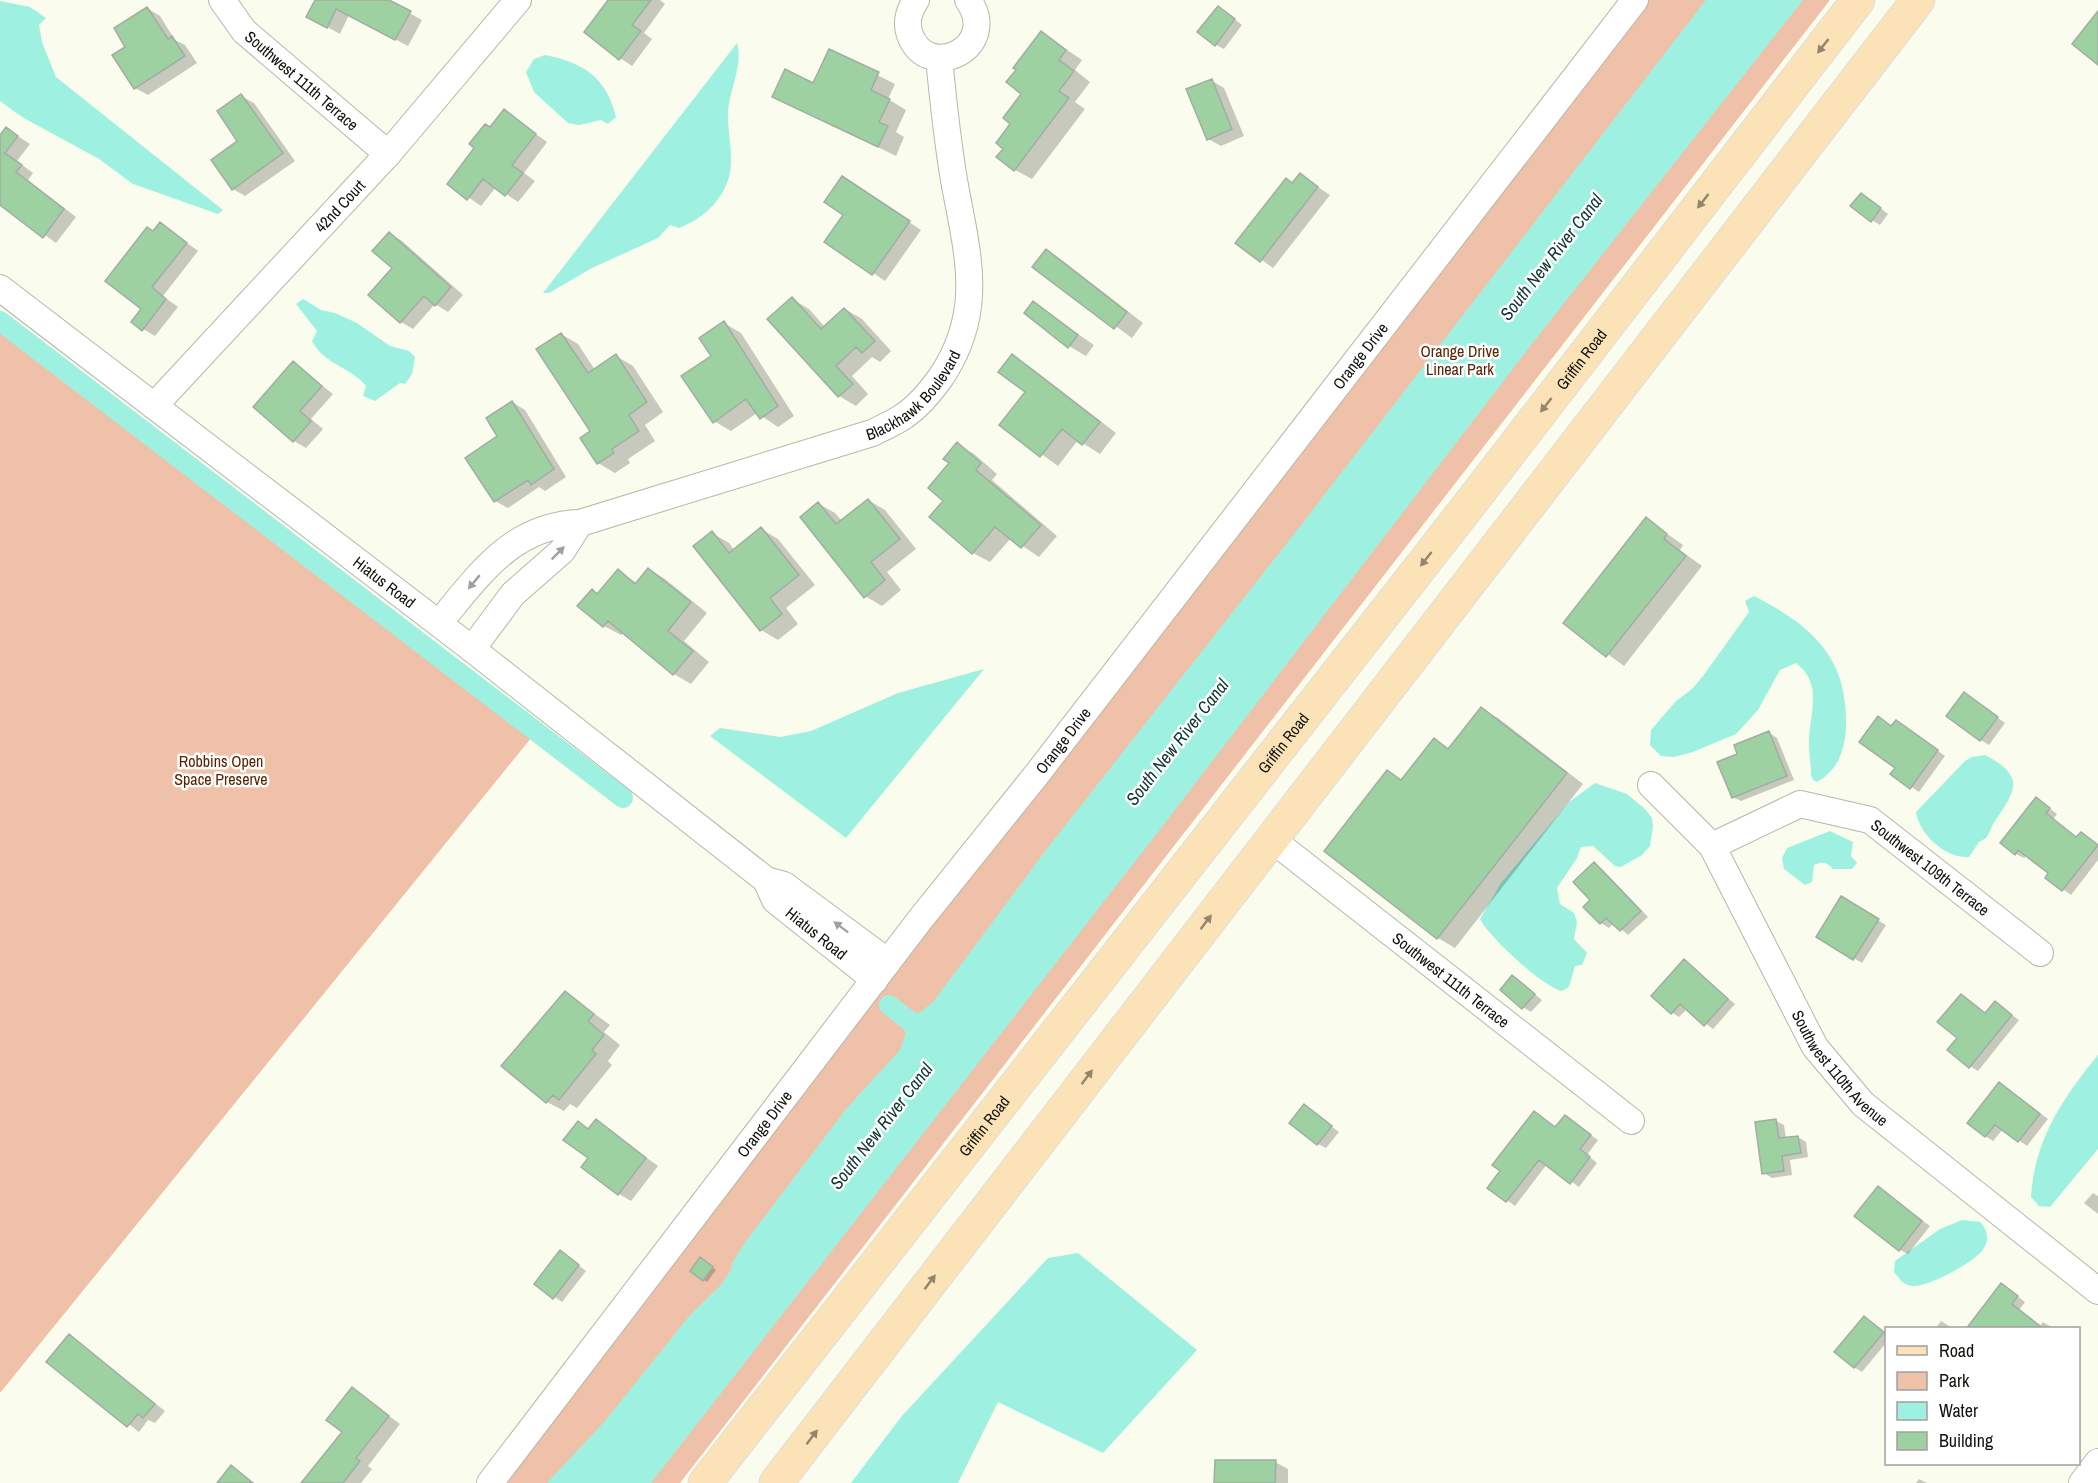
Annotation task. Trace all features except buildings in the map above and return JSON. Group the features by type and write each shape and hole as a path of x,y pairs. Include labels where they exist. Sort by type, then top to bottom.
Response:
{"main road":[{"name":"Griffin Road","path":"705,1483 1858,0"},
{"path":"776,1483 1917,0"},
{"path":"1032,1064 1040,1095 1057,1116"},
{"path":"995,1112 1010,1130 1012,1175"}],"street":[{"name":"Southwest 111th Terrace","path":"222,0 244,31 388,154"},
{"name":"42nd Court","path":"154,406 388,154 518,0"},
{"path":"916,0 910,10 908,31 919,50 939,58 951,57 970,43 976,32 977,20 968,0"},
{"name":"Orange Drive","path":"490,1483 881,971 991,829 1044,765 1635,0"},
{"name":"Blackhawk Boulevard","path":"439,623 485,568 513,545 538,529 558,524 580,523 872,433 905,416 930,394 950,363 964,335 969,308 969,266 946,133 939,58"},
{"name":"Hiatus Road","path":"0,288 439,623 766,880 775,900 881,971"},
{"path":"472,649 513,594 562,551 580,523"},
{"name":"Southwest 110th Avenue","path":"1651,785 1712,846 1815,1047 1863,1104 2098,1291"},
{"name":"Southwest 109th Terrace","path":"1712,846 1800,804 1870,820 2040,953"},
{"name":"Southwest 111th Terrace","path":"1270,838 1631,1120"}],"green space":[{"name":"Orange Drive Linear Park","path":"1647,0 1830,0 680,1483 500,1483"},
{"name":"Robbins Open Space Preserve","path":"0,325 536,732 0,1393"}],"water":[{"name":"South New River Canal","path":"1706,0 1803,0 1535,340 1158,832 651,1483 547,1483 605,1421 690,1315 720,1286 746,1241 846,1109 900,1050 905,1035 905,1026 897,1020 907,1007 918,1014 933,1002 1046,850 1298,529"},
{"path":"0,1 30,7 46,18 39,25 42,42 56,77 223,210 218,214 133,184 99,159 22,117 0,101"},
{"path":"737,43 737,69 728,111 730,174 715,203 689,224 679,228 670,225 658,238 592,268 549,293 543,293"},
{"path":"545,55 571,62 591,74 606,92 616,117 608,124 601,120 579,125 568,123 534,92 526,72 534,59"},
{"path":"303,299 321,310 335,313 357,323 390,346 409,351 415,357 412,374 405,384 400,383 375,401 363,396 366,386 353,374 323,355 312,341 317,331 296,304"},
{"path":"1754,596 1775,607 1809,632 1822,646 1841,681 1845,703 1844,744 1835,765 1817,782 1811,775 1809,746 1812,690 1805,671 1796,663 1780,670 1758,710 1736,734 1693,752 1674,757 1661,756 1650,745 1651,730 1676,701 1692,689 1703,676 1749,612 1745,601"},
{"path":"984,669 846,838 710,736 720,728 780,737 811,731 898,693"},
{"path":"1985,755 2007,770 2012,777 2012,792 1986,838 1979,842 1969,857 1960,857 1935,844 1922,829 1916,812 1965,761 1972,757"},
{"path":"1595,783 1627,794 1645,809 1652,818 1650,846 1642,855 1621,867 1615,866 1593,846 1581,847 1577,858 1557,888 1560,904 1574,913 1577,922 1574,939 1587,953 1582,965 1575,966 1569,987 1562,991 1542,981 1517,960 1480,919 1501,883 1569,802"},
{"path":"1830,831 1853,842 1851,856 1857,863 1852,869 1833,869 1825,863 1814,865 1812,882 1805,885 1784,869 1782,858 1787,848"},
{"path":"2098,1055 2098,1149 2050,1207 2039,1206 2031,1197 2044,1138 2062,1104"},
{"path":"1962,1220 1980,1222 1986,1232 1985,1247 1977,1256 1938,1279 1919,1286 1906,1284 1894,1272 1895,1261 1940,1229"},
{"path":"1078,1253 1197,1350 1103,1453 998,1402 958,1483 851,1483 901,1417 1048,1258"}],"waterway":[{"path":"0,321 623,798"},
{"path":"889,1005 921,1030"}]}
